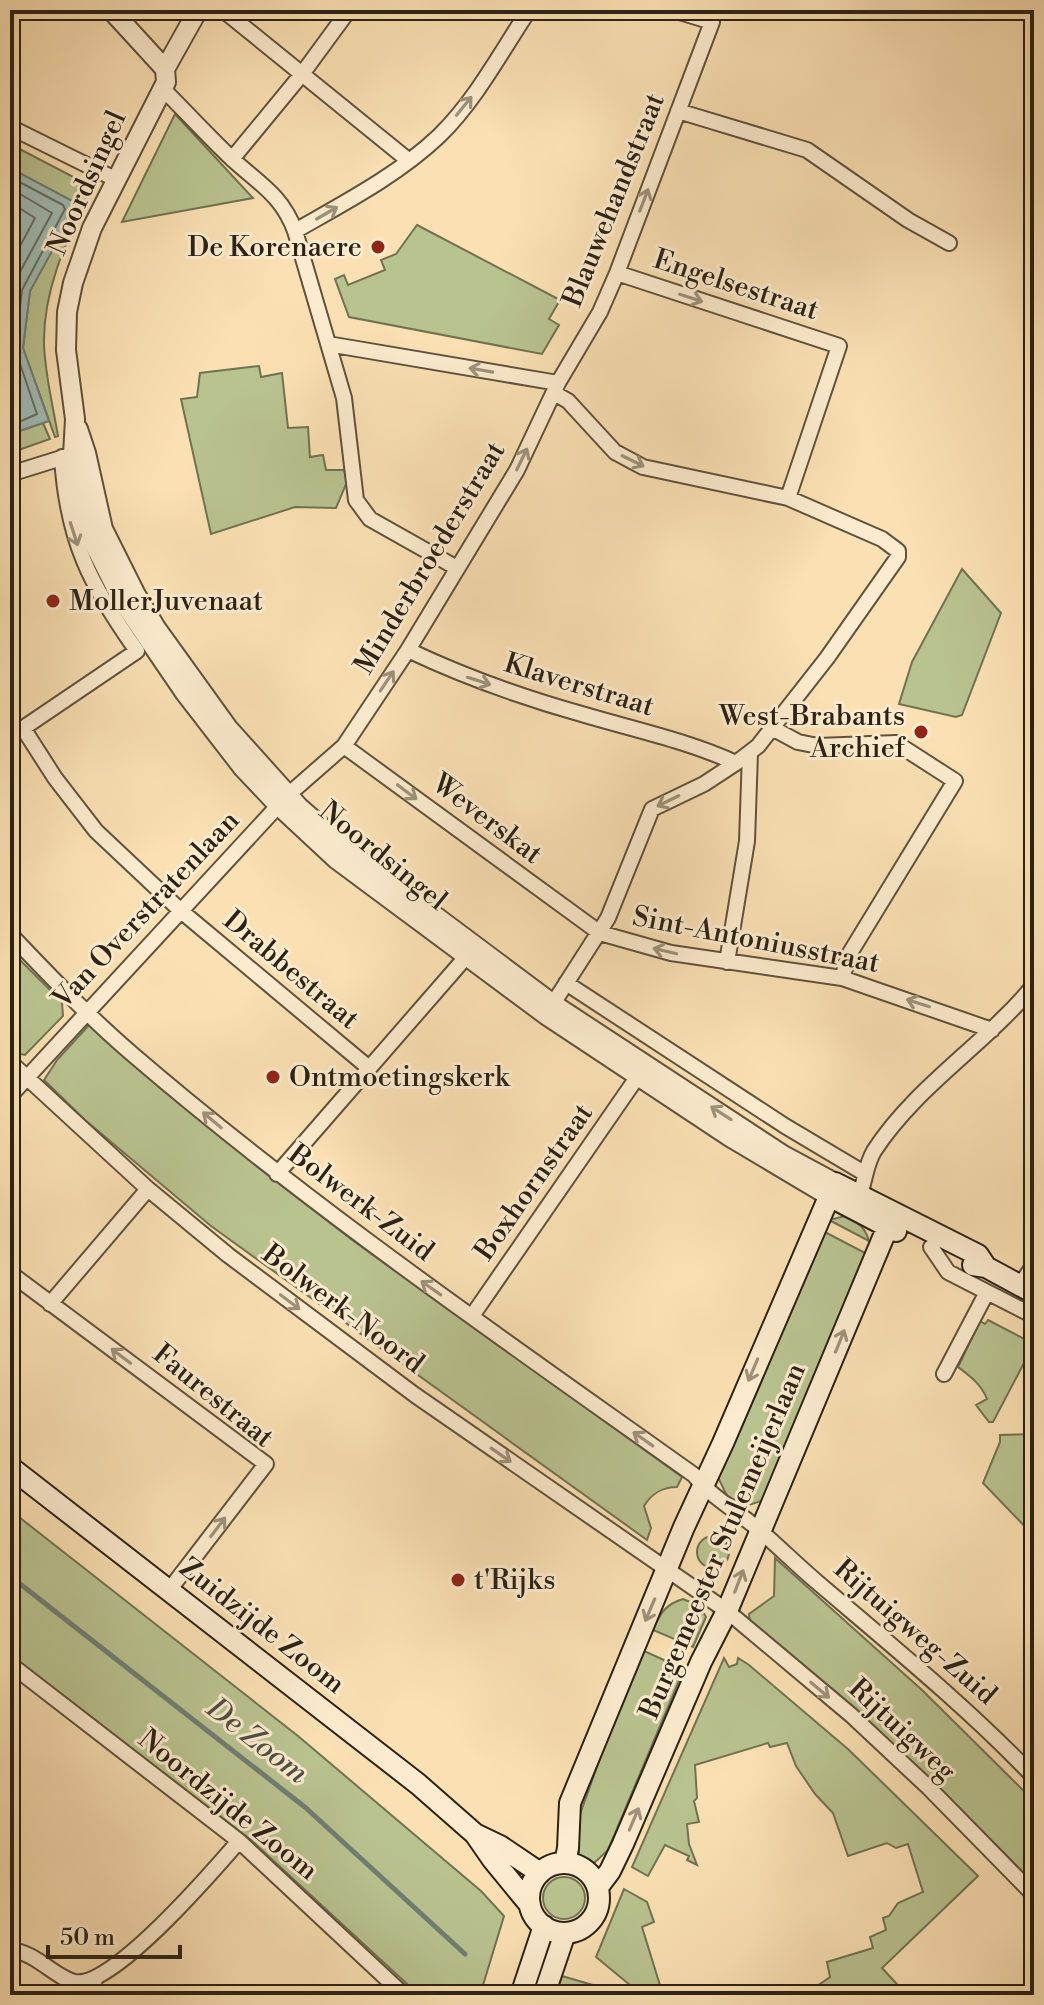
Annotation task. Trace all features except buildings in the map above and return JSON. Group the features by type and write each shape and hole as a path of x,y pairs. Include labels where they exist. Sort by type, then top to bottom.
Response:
{"main road":[{"path":"832,1190 890,1220 978,1255 986,1267"},
{"name":"Burgemeester Stulemeijerlaan","path":"565,1863 570,1803 684,1527 832,1190"},
{"path":"890,1220 931,1247 968,1264 986,1267 1027,1290"},
{"name":"Burgemeester Stulemeijerlaan","path":"598,1887 623,1844 701,1662 727,1611 890,1220"},
{"name":"Zuidzijde Zoom","path":"10,1467 418,1784 475,1834 530,1905"},
{"name":"Zuidzijde Zoom","path":"475,1834 500,1846 540,1873"},
{"path":"565,1863 584,1869 598,1887 599,1902 591,1921 581,1929 565,1933 544,1926 535,1917 529,1894 540,1873 552,1865 565,1863"},
{"path":"521,1995 544,1926"},
{"path":"544,1995 565,1933"}],"street":[{"path":"111,10 165,69 198,10"},
{"path":"223,10 408,160"},
{"path":"232,159 302,74 349,10"},
{"path":"295,231 343,203 439,136 469,101 529,10"},
{"name":"Blauwehandstraat","path":"556,388 600,312 617,273 712,22 673,10"},
{"name":"Noordsingel","path":"23,728 137,651 98,590 73,536 66,508 74,455 75,419 66,350 67,312 73,283 92,228 166,82 165,69"},
{"path":"162,88 288,212 344,398 356,500 370,519 457,568"},
{"path":"678,111 807,150 908,220 949,243"},
{"path":"10,127 115,179"},
{"name":"Engelsestraat","path":"617,273 839,346 788,498"},
{"path":"328,344 556,388 615,452 643,467 788,498 882,539 898,551 898,557 851,624 750,753 704,784 652,809 600,933 549,1010"},
{"name":"Minderbroederstraat","path":"344,746 408,650 517,470 556,388"},
{"path":"10,474 74,455"},
{"name":"Noordsingel","path":"74,455 103,529 156,628 283,801 336,859 466,957 783,1155 832,1190"},
{"name":"Klaverstraat","path":"408,650 461,675 706,750 736,763"},
{"path":"10,737 23,728"},
{"name":"Drabbestraat","path":"23,728 55,778 96,831 181,911 369,1068"},
{"path":"772,728 798,742 818,746 896,743 955,781 850,953 842,978"},
{"path":"283,801 344,746"},
{"name":"Weverskat","path":"344,746 600,933"},
{"path":"727,962 747,841 750,753"},
{"name":"Noordsingel","path":"283,801 638,1076 730,1137 832,1190"},
{"name":"Van Overstratenlaan","path":"10,1096 283,801"},
{"name":"Sint-Antoniusstraat","path":"600,933 671,953 842,978 992,1030"},
{"name":"Bolwerk-Zuid","path":"10,934 130,1052 277,1174 379,1251 694,1475 703,1487"},
{"path":"277,1174 466,957"},
{"path":"566,983 785,1126 864,1173"},
{"path":"857,1203 864,1173 876,1149 900,1118 1034,985"},
{"name":"Bolwerk-Noord","path":"10,1062 148,1189 228,1255 402,1385 727,1611"},
{"name":"Boxhornstraat","path":"472,1316 638,1076"},
{"path":"50,1304 148,1189"},
{"path":"931,1247 948,1272 1034,1316"},
{"path":"1027,1290 1034,1264"},
{"name":"Faurestraat","path":"10,1273 266,1464 170,1589"},
{"path":"944,1374 987,1292"},
{"name":"Rijtuigweg-Zuid","path":"703,1487 759,1530 997,1738 1034,1777"},
{"name":"Rijtuigweg","path":"727,1611 851,1715 929,1788 1034,1895"},
{"name":"Noordzijde Zoom","path":"10,1664 239,1841 404,1995"},
{"path":"10,1936 15,1950 75,1982 95,1980 112,1969 189,1899 239,1841"},
{"path":"88,1995 95,1980"}],"green space":[{"path":"175,114 253,198 122,222"},
{"path":"10,144 85,183 84,187 90,191 52,284 45,324 48,379 58,436 55,437 23,348 30,291 77,204 10,168"},
{"path":"417,225 560,300 549,319 559,325 542,354 349,317 335,279 344,275 348,285 385,270 381,260 396,254"},
{"path":"259,366 261,377 282,373 288,428 308,427 310,457 323,455 326,470 344,470 347,482 336,508 295,507 211,534 181,399 197,397 200,373"},
{"path":"43,423 50,439 10,453 10,434"},
{"path":"962,569 1001,613 962,715 956,717 899,704 912,662"},
{"path":"10,950 50,990 54,987 66,999 62,1003 63,1016 25,1055 10,1055"},
{"path":"90,1024 163,1090 351,1239 682,1477 677,1487 658,1492 644,1506 651,1528 647,1540 211,1226 85,1120 44,1080 57,1060"},
{"path":"845,1216 860,1226 869,1241 829,1220"},
{"path":"821,1230 869,1255 767,1499 746,1506 727,1496 715,1471"},
{"path":"988,1320 1034,1344 993,1422 989,1422 976,1405 987,1399 982,1389 958,1367 980,1321 985,1324"},
{"path":"1034,1434 1034,1536 983,1483 1000,1435"},
{"path":"10,1510 298,1736 481,1891 504,1916 480,1995 419,1995 251,1840 10,1656"},
{"path":"713,1536 724,1541 729,1552 724,1563 713,1568 702,1563 697,1552 702,1541"},
{"path":"775,1558 922,1690 1034,1801 1034,1888 750,1624 749,1614 774,1596"},
{"path":"683,1599 700,1606 706,1617 693,1647 653,1630 664,1610"},
{"path":"644,1651 684,1669 608,1850 592,1865 579,1858 578,1820 609,1733"},
{"path":"724,1658 729,1667 737,1664 738,1658 749,1665 849,1750 978,1876 882,1968 907,1995 807,1993 830,1977 827,1962 873,1948 870,1937 886,1930 883,1918 889,1916 898,1903 923,1892 908,1844 896,1848 887,1843 848,1856 833,1813 796,1766 787,1743 770,1747 768,1743 695,1765 697,1798 694,1801 699,1822 687,1824 689,1844 697,1865 687,1860 689,1856 665,1845 648,1876 632,1867"},
{"path":"564,1877 579,1883 585,1898 579,1913 564,1919 549,1913 543,1898 549,1883"},
{"path":"624,1889 647,1902 654,1922 642,1927 663,1995 642,1995 596,1957"},
{"path":"562,1976 627,1995 554,1995"}],"water":[{"path":"10,168 78,204 30,291 23,348 49,421 10,434"}],"waterway":[{"name":"De Zoom","path":"10,1576 306,1808 465,1954"}],"place":[{"name":"De Korenaere","path":"378,247"},
{"name":"MollerJuvenaat","path":"53,601"},
{"name":"West-Brabants Archief","path":"921,732"},
{"name":"Ontmoetingskerk","path":"273,1077"},
{"name":"t'Rijks","path":"458,1580"}]}
